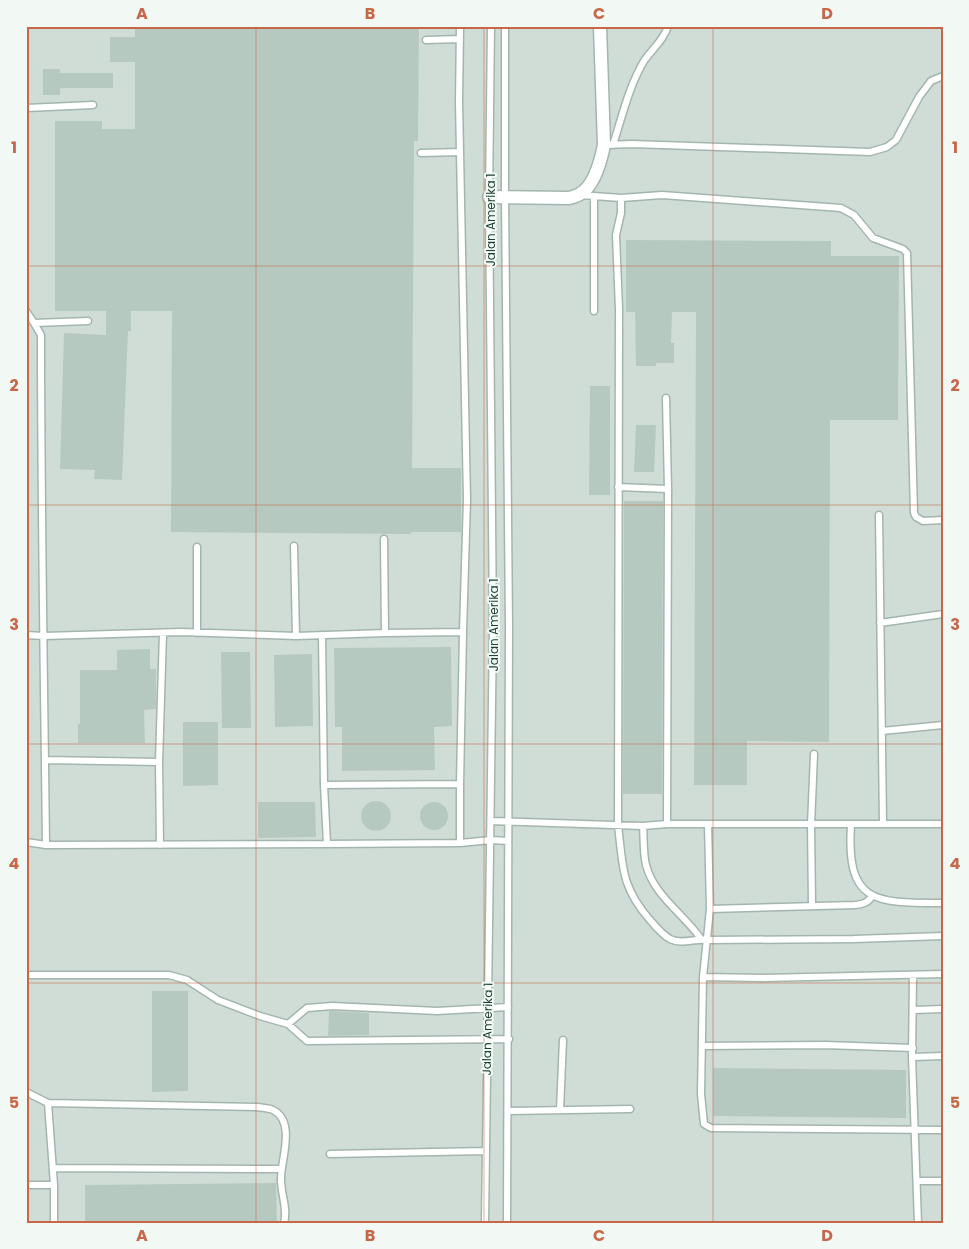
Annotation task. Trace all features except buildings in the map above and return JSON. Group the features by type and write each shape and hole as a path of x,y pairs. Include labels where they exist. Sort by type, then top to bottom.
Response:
{"street":[{"path":"489,197 568,198 579,195 589,186 602,154 608,145 600,26"}],"lane":[{"path":"460,26 460,152 467,499 460,843"},
{"name":"Jalan Amerika 1","path":"485,1223 493,628 489,197 490,26"},
{"name":"Jalan Amerika 1","path":"505,26 508,616 508,1223"},
{"path":"668,26 666,33 644,62 608,145 632,144 870,152 887,147 896,140 919,97 931,81 943,76"},
{"path":"426,40 460,39"},
{"path":"26,108 93,105"},
{"path":"421,153 460,152"},
{"path":"579,195 621,198 662,196 841,208 854,215 873,238 903,249 906,253 914,513 916,517 924,520 943,520"},
{"path":"594,196 594,311"},
{"path":"621,198 622,213 616,235 618,309 618,825 625,880 637,906 670,939 690,942 704,940 854,939 943,936"},
{"path":"26,311 41,335 41,500 46,845"},
{"path":"34,322 88,321"},
{"path":"666,398 668,489 667,824"},
{"path":"618,487 668,489"},
{"path":"879,515 883,824"},
{"path":"384,540 385,633"},
{"path":"294,546 296,636"},
{"path":"197,547 197,633"},
{"path":"880,623 943,614"},
{"path":"26,635 197,633 296,636 463,632"},
{"path":"160,845 159,762 163,633"},
{"path":"322,635 324,785 327,844"},
{"path":"882,731 943,725"},
{"path":"812,906 811,825 814,754"},
{"path":"45,760 159,762"},
{"path":"324,785 460,784"},
{"path":"491,821 643,826 667,824 943,824"},
{"path":"708,825 710,909 704,940 701,1094 704,1124 711,1128 943,1130"},
{"path":"851,825 851,860 856,881 872,896 894,902 943,903"},
{"path":"643,826 645,864 650,878 659,892 704,940"},
{"path":"26,842 46,845 160,845 508,841"},
{"path":"710,909 864,904 872,896"},
{"path":"703,977 763,978 943,974"},
{"path":"26,975 169,975 187,980 218,1000 260,1016 288,1024 307,1041 508,1039"},
{"path":"913,975 912,1057 918,1223"},
{"path":"288,1024 307,1008 332,1006 437,1010 508,1007"},
{"path":"912,1010 943,1009"},
{"path":"560,1110 563,1040"},
{"path":"702,1046 825,1045 913,1048"},
{"path":"912,1057 943,1056"},
{"path":"26,1092 48,1103 257,1107 273,1110 281,1118 286,1132 286,1146 281,1170 281,1189 286,1216 284,1223"},
{"path":"48,1103 54,1185 54,1223"},
{"path":"508,1111 630,1109"},
{"path":"330,1154 486,1151"},
{"path":"53,1168 281,1170"},
{"path":"917,1181 943,1181"},
{"path":"26,1185 54,1185"}],"shaded area":[{"path":"26,26 943,26 943,1223 26,1223"}]}
